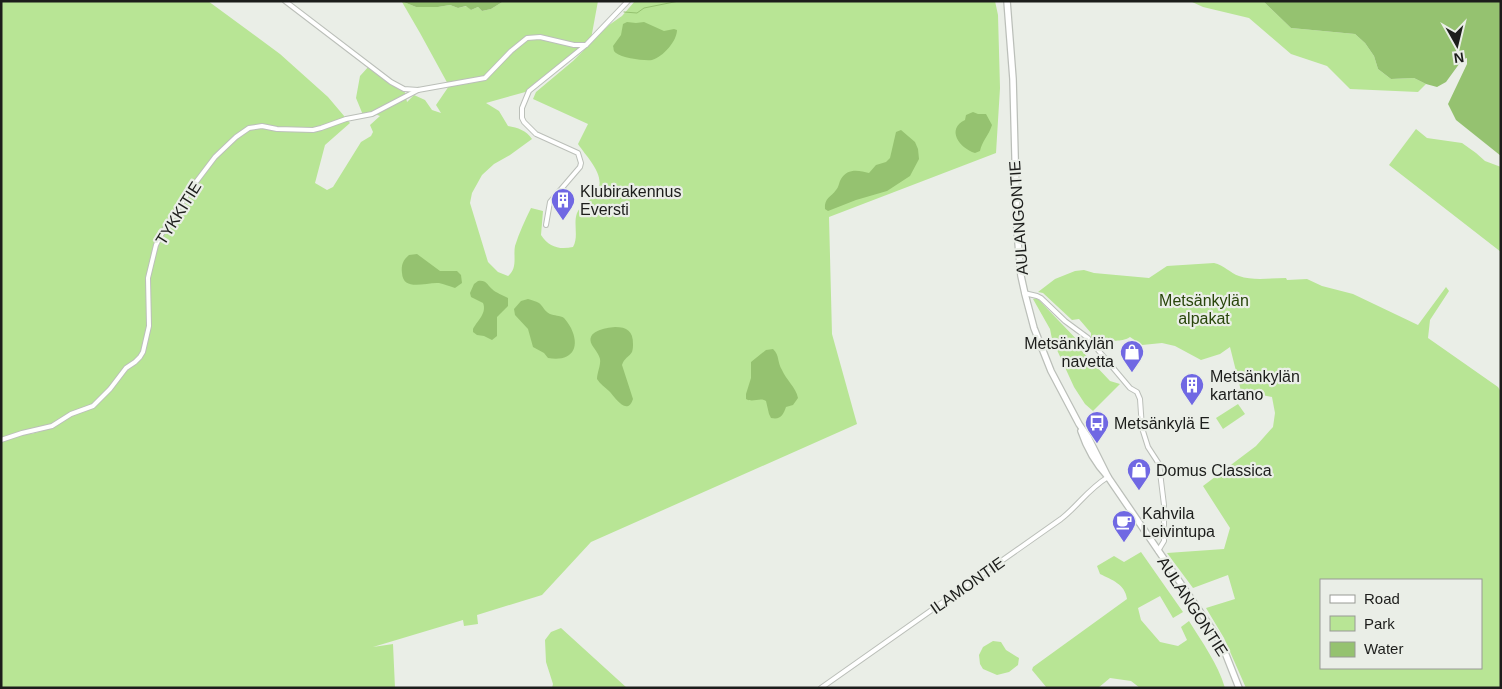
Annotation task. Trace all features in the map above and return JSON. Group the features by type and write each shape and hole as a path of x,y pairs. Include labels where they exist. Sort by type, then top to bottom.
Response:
{"street":[{"path":"285,1 390,82 404,89 418,90 485,78 511,51 528,38 540,37 574,45 586,45"},
{"path":"546,225 550,202 580,167 580,157 578,153 536,134 524,122 522,108 529,91 586,45 628,1"},
{"name":"AULANGONTIE","path":"1007,1 1013,78 1017,231 1020,268 1030,315 1044,354 1108,478 1216,635 1239,688"},
{"name":"TYKKITIE","path":"1,440 52,426 71,414 93,406 110,389 126,368 140,357 149,326 148,278 156,245 190,190 215,157 236,137 249,128 262,126 295,130 321,128 346,119 372,114 418,90"},
{"path":"1024,293 1041,298 1065,321 1088,338 1130,388 1137,392 1140,399 1142,428 1148,447 1159,464 1164,505 1164,541 1158,551"},
{"name":"ILAMONTIE","path":"821,688 1061,519 1093,487 1108,478"}],"green space":[{"path":"1,1 208,1 280,54 328,97 350,123 325,145 315,183 327,190 333,187 361,142 371,136 373,132 370,125 380,116 372,113 363,115 356,98 360,76 370,65 390,82 404,89 407,102 414,95 425,100 432,110 441,113 436,105 449,86 402,2 384,1 401,1 416,7 450,5 458,8 467,6 471,10 478,7 482,11 491,9 504,1 598,1 591,39 529,91 486,103 499,111 508,126 522,130 532,139 494,164 482,175 472,193 470,203 488,262 498,272 508,276 514,266 515,246 531,208 543,211 541,235 547,242 559,248 573,247 576,239 577,213 594,196 600,183 596,169 578,144 588,124 533,99 536,92 573,61 609,25 622,16 635,1 995,1 998,15 1000,88 996,153 829,217 832,334 857,424 591,542 542,595 477,615 478,624 464,626 463,620 373,647 393,644 395,688 1,688","holes":["133,364 96,406 72,415 52,428 31,434 29,431 52,425 70,413 93,405 125,367"]},
{"path":"1190,1 1263,1 1291,28 1355,34 1365,43 1374,56 1378,69 1391,79 1414,78 1426,84 1418,92 1350,89 1327,66 1291,54 1249,18 1203,7"},
{"path":"1416,129 1427,138 1462,143 1485,161 1501,167 1501,252 1389,165"},
{"name":"Metsänkylän alpakat","path":"1214,263 1244,278 1307,279 1322,286 1353,294 1418,325 1446,287 1449,291 1430,320 1428,338 1498,387 1501,392 1501,688 1246,688 1224,638 1206,608 1235,599 1228,575 1193,588 1167,553 1224,549 1230,528 1203,486 1256,446 1273,427 1275,413 1272,397 1241,391 1230,347 1220,354 1201,360 1175,346 1162,343 1142,345 1130,337 1109,342 1101,348 1091,339 1091,333 1079,319 1072,320 1043,293 1038,292 1055,279 1075,271 1084,270 1094,273 1149,278 1167,266"},
{"path":"1037,298 1081,344 1078,347 1110,381 1120,384 1093,411 1085,404 1074,387 1052,339 1050,329 1033,299"},
{"path":"1238,404 1245,414 1223,429 1216,418"},
{"path":"1141,552 1183,612 1173,618 1160,596 1138,608 1141,620 1160,642 1178,646 1187,640 1181,627 1189,621 1214,662 1225,688 1140,688 1131,681 1110,678 1098,688 1047,688 1032,670 1033,667 1127,599 1121,586 1100,574 1097,566 1114,556 1124,562"},
{"path":"561,628 627,688 552,688 553,684 546,662 545,640 551,632"},
{"path":"993,641 1001,642 1006,650 1019,658 1018,665 1009,672 997,675 983,669 980,664 979,655 983,647"}],"water":[{"path":"401,1 504,1 491,9 482,11 478,7 471,10 466,6 458,8 450,5 416,7"},
{"path":"1263,1 1501,1 1501,156 1456,120 1448,104 1467,64 1467,58 1462,60 1446,82 1437,87 1414,78 1391,79 1378,69 1374,56 1365,43 1355,34 1291,28"},
{"path":"627,22 644,22 664,31 677,30 675,39 661,56 652,60 639,60 619,55 614,51 613,46 621,35 623,24"},
{"path":"973,112 986,114 992,125 980,151 975,153 969,151 960,143 956,133 956,128 965,120 966,115"},
{"path":"901,130 915,142 918,149 919,159 910,176 887,191 828,211 825,209 827,200 837,189 846,173 857,171 869,173 876,165 886,162 890,158 896,132"},
{"path":"417,254 440,271 457,271 461,275 462,283 455,288 439,283 416,285 406,282 403,279 402,273 403,263 409,255"},
{"path":"478,281 485,282 508,298 508,306 497,317 497,336 492,340 473,332 484,310 483,303 471,297 470,293 474,284"},
{"path":"528,299 538,302 548,313 562,317 567,322 574,335 575,342 572,352 568,356 556,359 548,358 544,353 533,347 528,329 515,315 514,309 521,301"},
{"path":"615,327 628,331 633,340 632,352 622,365 633,399 628,406 621,404 597,379 600,359 592,345 591,336 597,331"},
{"path":"773,349 777,354 780,367 798,398 793,405 786,407 781,416 777,418 771,418 766,401 746,399 751,378 751,362 766,350"}],"waterway":[{"path":"624,12 637,13 644,8 679,1"}],"place":[{"name":"Klubirakennus Eversti","path":"563,221"},
{"name":"Metsänkylän navetta","path":"1132,373"},
{"name":"Metsänkylän kartano","path":"1192,406"},
{"name":"Metsänkylä E","path":"1097,444"},
{"name":"Domus Classica","path":"1139,491"},
{"name":"Kahvila Leivintupa","path":"1124,543"}]}
